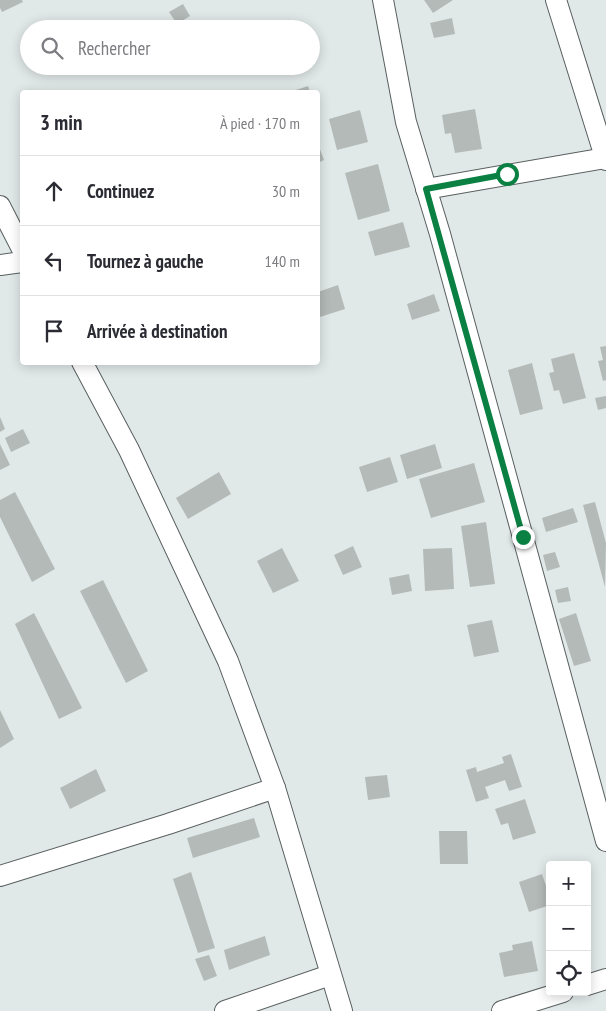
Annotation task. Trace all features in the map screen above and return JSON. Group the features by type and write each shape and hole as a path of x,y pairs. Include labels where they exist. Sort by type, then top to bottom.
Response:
{"street":[{"path":"383,0 406,122 443,244 606,841"},
{"path":"426,189 606,159 556,0"},
{"path":"0,206 20,244"},
{"path":"0,264 20,262"},
{"path":"84,365 128,450 228,661 275,788 342,1011"},
{"path":"0,876 168,824 275,788"},
{"path":"226,1011 330,975"},
{"path":"591,984 606,979"},
{"path":"502,1011 550,996"}],"building":[{"path":"0,0 22,0 23,2 2,12"},
{"path":"424,0 453,0 433,13"},
{"path":"183,4 190,16 184,20 174,20 169,12"},
{"path":"452,18 455,34 434,38 430,23"},
{"path":"308,86 309,90 296,90"},
{"path":"475,109 482,149 455,153 451,133 445,134 442,115"},
{"path":"360,110 368,142 337,150 329,119"},
{"path":"320,149 324,160 320,162"},
{"path":"378,164 390,211 358,220 345,173"},
{"path":"403,222 410,247 375,256 368,232"},
{"path":"338,285 345,309 320,317 320,291"},
{"path":"434,294 440,311 412,320 407,304"},
{"path":"606,346 606,380 603,381 598,361 603,360 600,347"},
{"path":"574,353 586,398 563,404 559,390 554,391 549,373 554,372 551,359"},
{"path":"532,363 543,409 520,415 508,370"},
{"path":"606,396 606,408 598,410 595,398"},
{"path":"0,417 5,429 0,432"},
{"path":"23,429 30,443 11,452 5,438"},
{"path":"0,444 10,465 0,470"},
{"path":"435,444 442,468 407,479 400,455"},
{"path":"390,457 398,482 367,492 359,467"},
{"path":"474,463 485,502 431,518 419,479"},
{"path":"219,472 231,494 188,519 176,498"},
{"path":"15,492 55,569 32,582 0,517 0,500"},
{"path":"595,502 606,543 605,587 583,505"},
{"path":"573,508 578,522 546,532 542,518"},
{"path":"486,522 495,584 470,587 461,526"},
{"path":"353,546 362,567 343,575 334,555"},
{"path":"282,548 299,581 273,593 257,561"},
{"path":"452,548 454,589 425,591 423,549"},
{"path":"555,552 560,567 547,571 543,555"},
{"path":"409,574 412,591 392,595 389,578"},
{"path":"103,580 148,671 126,683 80,591"},
{"path":"568,587 571,601 558,603 555,590"},
{"path":"34,613 82,708 59,719 15,624"},
{"path":"576,613 591,661 574,666 559,619"},
{"path":"492,620 499,652 474,657 467,625"},
{"path":"0,710 14,739 0,748"},
{"path":"511,754 522,787 509,791 505,780 485,787 489,798 476,802 466,770 476,767 477,772 504,763 502,757"},
{"path":"96,769 106,791 70,809 60,788"},
{"path":"387,775 390,797 368,800 365,777"},
{"path":"525,799 536,833 513,840 508,823 501,825 495,809"},
{"path":"254,818 260,837 193,858 187,838"},
{"path":"439,831 467,831 468,864 440,864"},
{"path":"191,872 215,948 198,953 173,879"},
{"path":"542,874 546,886 546,906 529,912 519,882"},
{"path":"265,936 270,955 229,970 224,950"},
{"path":"532,941 538,971 504,977 499,953 513,950 512,945"},
{"path":"209,955 217,976 204,981 195,959"}],"route":[{"path":"507,174 426,189 523,537"}]}
